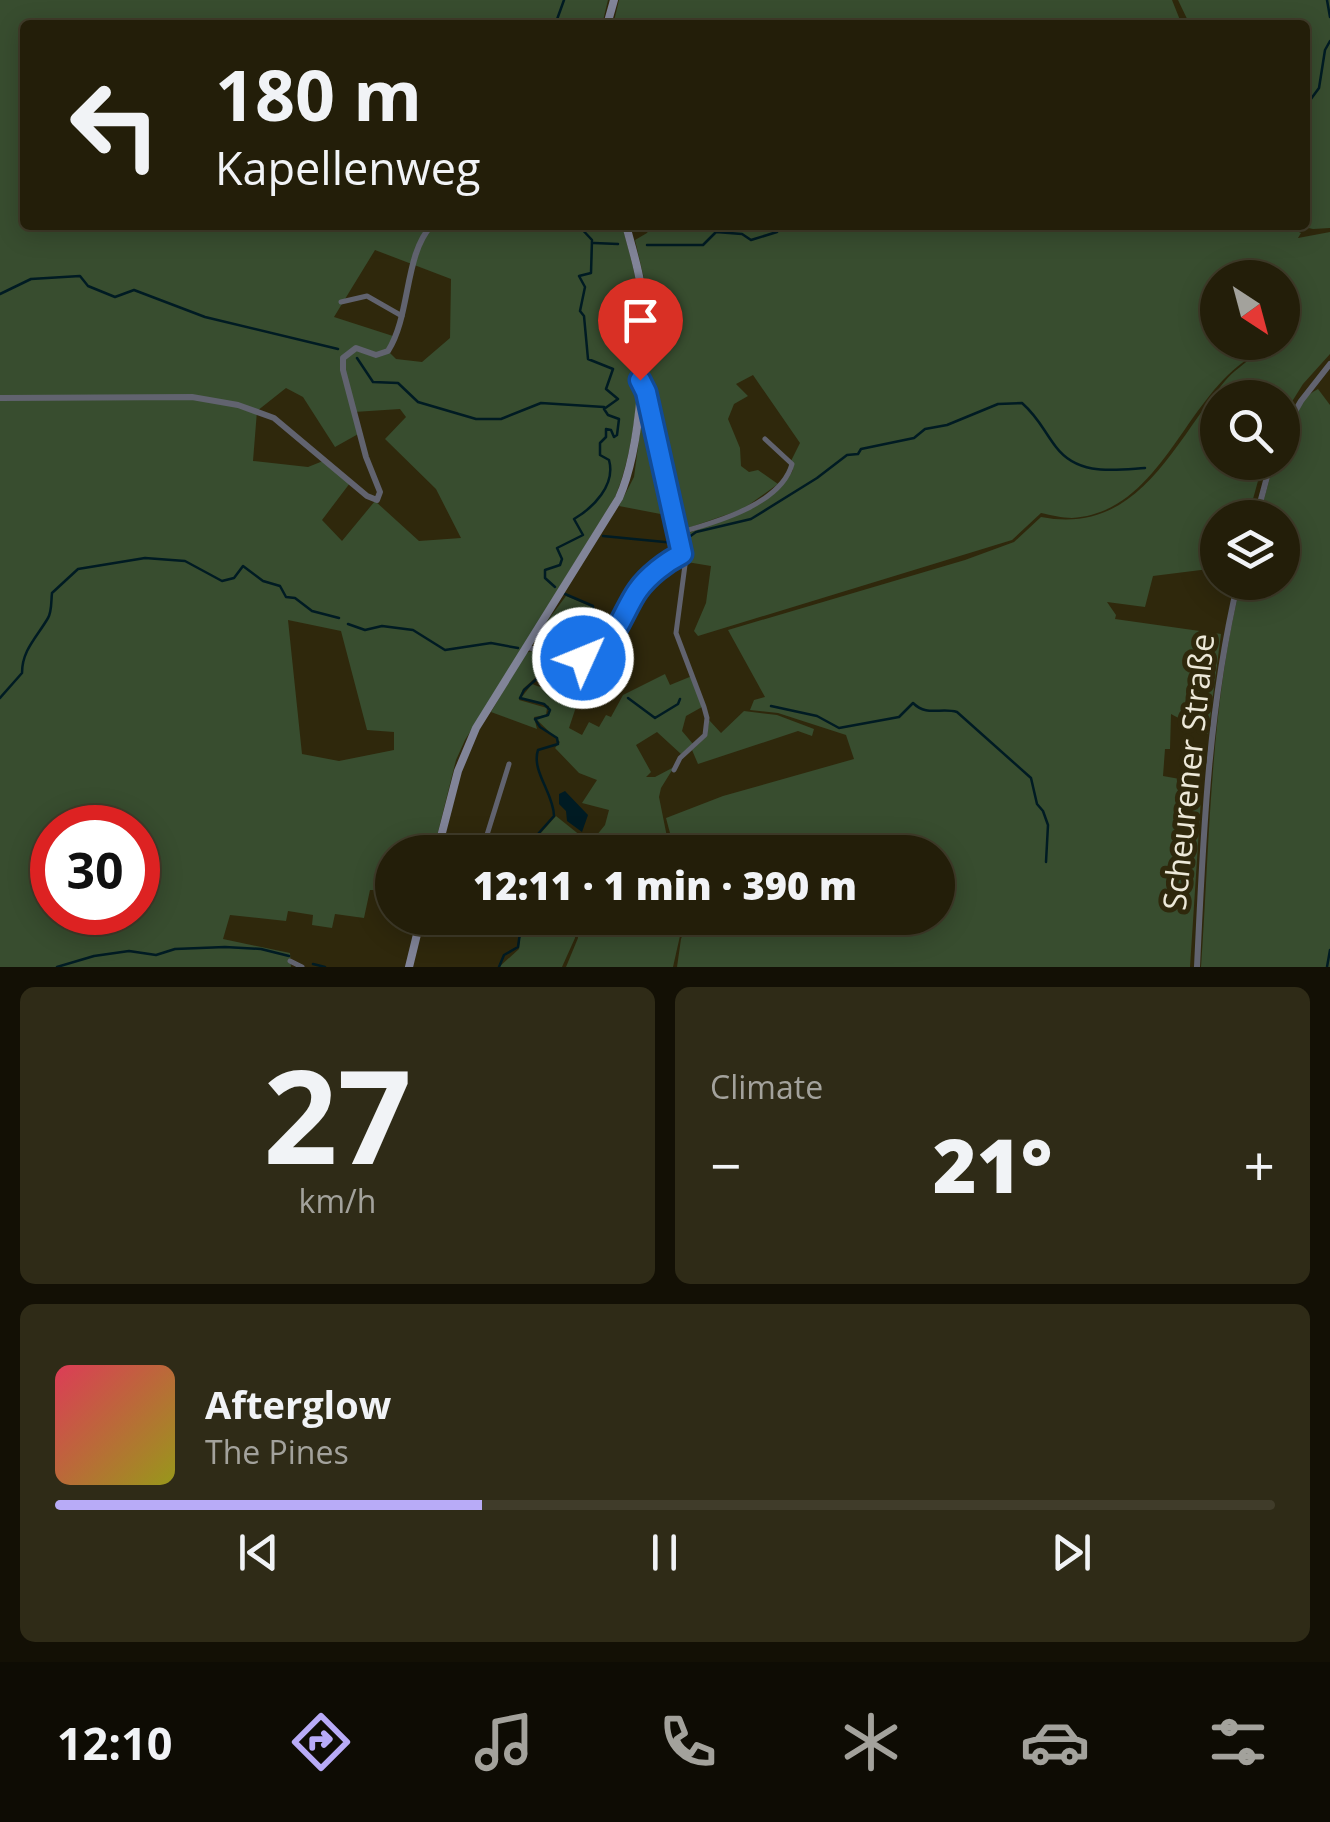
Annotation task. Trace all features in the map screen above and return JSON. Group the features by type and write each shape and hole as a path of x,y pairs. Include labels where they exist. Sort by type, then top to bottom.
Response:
{"main road":[{"path":"442,835 469,741 624,486 632,458 640,380 641,288 627,230"},
{"path":"409,967 417,935"}],"street":[{"path":"0,398 192,397 238,405 276,420 366,496 377,500 380,492 366,457 342,364 346,354 356,348 376,354 388,351 427,230"},
{"path":"341,302 367,296 402,316"},
{"path":"1300,404 1330,364"},
{"path":"640,380 646,392 682,554 684,576 676,633 696,680 708,728 674,770"},
{"path":"678,534 744,511 787,476 792,464 765,439"},
{"path":"525,647 575,658 592,656 606,646 641,585 682,554"},
{"name":"Scheurener Straße","path":"1197,967 1207,790 1224,647 1234,600"},
{"path":"487,835 508,764"},
{"path":"290,961 302,967"}],"green space":[{"path":"0,0 608,0 603,20 20,20 20,230 623,230 637,285 640,342 634,425 615,497 465,740 456,760 437,835 375,835 375,890 370,890 364,918 335,914 332,928 312,925 313,915 288,911 286,921 230,915 223,939 290,953 291,967 0,967","holes":["375,250 451,279 450,338 422,362 396,359 388,351 396,337 334,317","286,388 303,397 335,447 360,433 354,412 400,409 406,417 385,439 436,489 461,538 419,541 375,501 342,541 322,520 350,483 323,461 308,467 253,461 257,411","288,620 341,631 367,730 394,732 394,750 339,761 302,754"]},
{"path":"619,0 1172,0 1180,20 614,20"},
{"path":"1178,0 1330,0 1330,228 1310,228 1310,20 1188,20"},
{"path":"649,230 1295,230 1301,233 1298,238 1330,232 1330,354 1300,389 1300,380 1226,380 1248,360 1300,360 1300,260 1200,260 1200,360 1247,360 1224,380 1200,380 1200,409 1151,474 1129,496 1103,511 1072,518 1041,513 1012,540 698,636 694,631 706,603 711,566 687,562 683,535 744,512 789,477 793,470 791,461 800,443 753,375 736,384 748,396 734,404 728,419 740,448 741,466 749,472 758,470 778,484 743,509 682,530 648,373 650,322 635,240"},
{"path":"1318,389 1330,405 1330,967 1201,967 1217,725 1231,630 1237,600 1300,600 1300,500 1264,500 1269,480 1300,480 1300,405"},
{"path":"645,395 671,516 619,506 634,477"},
{"path":"1200,415 1200,480 1258,480 1253,500 1200,500 1200,570 1153,576 1145,607 1107,602 1115,619 1221,634 1208,734 1171,714 1170,749 1165,749 1163,776 1202,783 1190,967 677,967 683,935 955,935 955,835 670,835 666,818 723,796 854,759 846,735 778,713 750,710 754,700 765,697 728,630 965,560 1014,542 1041,517 1075,519 1104,512 1129,499 1170,456"},
{"path":"566,596 592,607 598,630 545,624"},
{"path":"526,653 549,655 519,700 547,708 546,715 534,717 537,729 491,712"},
{"path":"665,674 670,685 692,676 702,707 686,716 682,731 693,744 681,754 657,732 636,745 651,772 646,777 655,777 674,767 659,797 667,835 597,835 609,810 582,803 597,780 579,773 555,748 560,742 536,719 548,716 549,706 521,698 532,684 578,701 569,728 582,735 589,722 599,727 606,715 611,717 623,695"},
{"path":"744,711 777,715 814,729 812,736 798,731 698,764 692,750 707,736 709,720 721,733"},
{"path":"556,816 580,835 539,835"},
{"path":"680,935 673,967 566,967 578,938"},
{"path":"520,938 575,938 562,967 499,967 519,949"}],"water":[{"path":"565,791 588,815 582,832 567,821 566,811 559,804 559,794"}],"waterway":[{"path":"557,20 564,0"},
{"path":"1327,0 1330,17"},
{"path":"1310,100 1319,88 1330,41"},
{"path":"555,587 545,578 545,570 560,565 562,559 557,548 583,535 574,519 606,487 609,460 600,455 600,443 606,437 606,429 614,437 617,435 619,419 604,409 618,399 606,389 613,369 588,359 584,316 580,311 585,287 579,276 591,273 592,240 583,230"},
{"path":"647,245 703,245 716,232 742,234 751,240 779,230"},
{"path":"594,243 618,244"},
{"path":"0,294 31,279 80,276 88,286 115,297 134,290 205,317 338,349"},
{"path":"357,358 373,382 398,383 418,402 476,419 501,419 541,403 604,407"},
{"path":"685,540 696,532 751,519 847,455 914,438 925,429 947,425 998,404 1022,403 1056,447 1075,463 1097,469 1145,468"},
{"path":"603,536 675,543"},
{"path":"0,698 22,673 27,650 49,615 52,593 78,569 145,558 185,561 222,581 234,578 243,566 263,581 280,586 286,597 295,598 312,611 339,618"},
{"path":"553,649 565,644 592,649 600,641 600,621 594,617 593,606 565,594"},
{"path":"348,624 365,630 382,626 413,630 445,650 491,643 518,648"},
{"path":"537,835 554,816 538,766 538,750 558,744 557,738 535,719 548,715 550,710 544,704 520,698 539,677 550,656"},
{"path":"628,698 655,718 680,699"},
{"path":"771,706 817,716 839,728 899,717 913,703 924,710 957,712 1031,778 1037,804 1048,825 1046,862"},
{"path":"499,967 504,955 518,947 520,935"},
{"path":"57,967 129,951 156,955 175,949 225,947 261,949 289,956"},
{"path":"1327,967 1330,950"},
{"path":"313,964 325,967"}],"route":[{"path":"583,658 606,646 641,585 682,554 646,392 640,380"}]}
